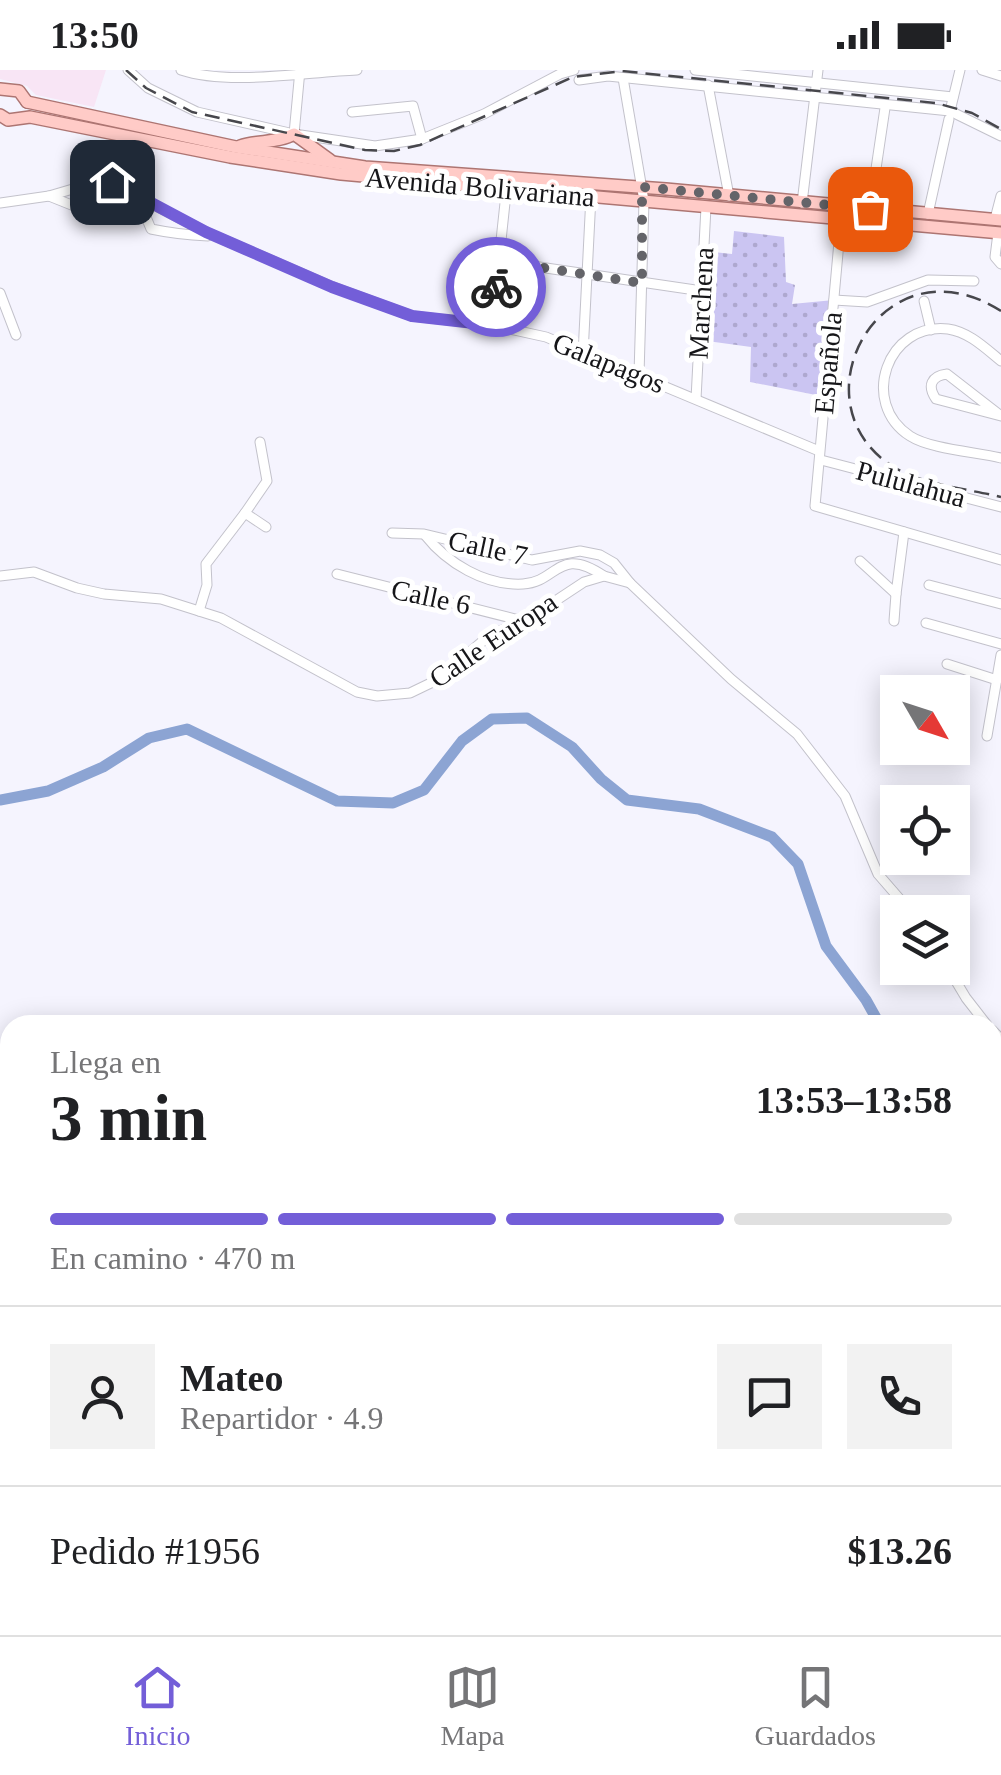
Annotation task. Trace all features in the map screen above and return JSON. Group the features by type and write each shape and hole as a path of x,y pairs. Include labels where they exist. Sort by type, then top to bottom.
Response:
{"main road":[{"name":"Avenida Bolivariana","path":"2,91 19,91 27,102 236,147 333,162 592,196 643,194 706,208 999,233"},
{"path":"22,116 27,102"},
{"name":"Avenida Bolivariana","path":"0,115 8,120 22,116 318,172 643,194 729,196 998,219"},
{"path":"236,147 294,134 333,162"}],"street":[{"path":"128,70 148,88 197,112 294,134 375,146 422,139 484,114 560,72 816,95 950,115 1001,136"},
{"path":"180,70 219,77 358,70"},
{"path":"695,70 953,97"},
{"path":"802,203 818,70"},
{"path":"928,214 960,70"},
{"path":"982,70 1001,76"},
{"path":"294,134 300,71"},
{"path":"624,78 643,194 639,375"},
{"path":"708,85 729,196"},
{"path":"352,112 413,106 422,139"},
{"path":"870,209 884,108"},
{"name":"Galapagos","path":"0,203 48,196 100,180 112,182 332,287 412,316 492,325 546,337 820,456"},
{"path":"492,325 507,183"},
{"path":"48,196 74,206 98,194 122,212 137,210 146,217 151,229 179,235 219,236"},
{"path":"583,354 592,196"},
{"path":"998,219 1001,196"},
{"name":"Marchena","path":"696,399 706,208"},
{"name":"Española","path":"841,220 815,506 904,532"},
{"path":"999,233 995,257 1001,264"},
{"path":"499,261 702,290"},
{"path":"834,300 867,302 928,280 974,281"},
{"path":"0,294 16,335"},
{"path":"924,301 931,330"},
{"path":"1001,361 964,334 931,330 897,348 882,382 885,408 900,428 918,440 1001,458"},
{"path":"946,374 1001,416 936,399 930,391 931,382 937,375 946,374"},
{"path":"199,611 206,590 206,564 267,481 260,442"},
{"name":"Pululahua","path":"820,456 1001,508"},
{"path":"245,512 266,527"},
{"path":"894,621 904,532 1001,560"},
{"name":"Calle 7","path":"392,533 424,534 532,560 580,551 600,555 614,563 630,583"},
{"path":"424,534 453,564 473,574 525,584 568,564 582,565 630,583 731,679 798,734 845,796 878,874 897,895"},
{"path":"860,561 896,594"},
{"name":"Calle Europa","path":"0,576 34,572 77,588 142,596 221,618 358,692 377,696 410,693 424,687 490,636 525,621 566,591 604,576"},
{"name":"Calle 6","path":"338,574 525,621"},
{"path":"929,584 1001,604"},
{"path":"926,623 1001,644"},
{"path":"987,736 1001,655"},
{"path":"947,664 997,680"},
{"path":"958,985 980,1015"}],"shaded area":[{"path":"0,70 106,70 94,107 36,95 27,86 0,79"},
{"path":"734,231 784,237 786,282 795,285 792,304 834,300 826,397 750,382 751,347 700,340 704,251 732,254"}],"waterway":[{"path":"0,800 48,791 103,767 149,738 187,729 337,801 393,803 424,790 462,741 492,719 527,718 572,747 627,800 699,809 772,837 798,864 826,946 874,1015"}],"railway":[{"path":"126,70 146,88 192,112 365,150 394,151 420,145 573,77 622,71 936,103 972,113 1001,129"},
{"path":"1001,311 957,293 919,294 886,311 863,338 851,371 851,407 865,441 897,469 934,483 1001,497"}],"way so far":[{"path":"496,287 499,261 642,283 642,187 870,209"}],"route":[{"path":"112,182 206,232 332,287 412,316 492,325 496,287"}]}
